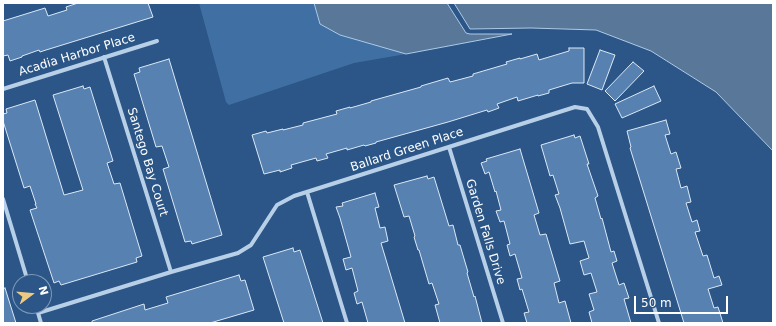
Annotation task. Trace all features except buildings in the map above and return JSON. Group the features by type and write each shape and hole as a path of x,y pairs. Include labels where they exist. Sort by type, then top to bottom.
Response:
{"street":[{"name":"Acadia Harbor Place","path":"3,88 157,40"},
{"name":"Santego Bay Court","path":"104,57 171,272"},
{"name":"Ballard Green Place","path":"52,309 238,253 251,245 277,205 294,196 575,107 587,109 598,127 659,323"},
{"name":"Garden Falls Drive","path":"449,147 503,323"},
{"path":"307,192 347,323"},
{"path":"3,199 26,274"}],"shaded area":[{"path":"199,3 314,3 320,24 340,35 406,54 354,63 229,105 226,102"},
{"path":"314,3 447,3 466,33 512,34 406,54 340,35 320,24"},
{"path":"454,3 773,3 773,151 716,92 651,51 596,30 531,28 470,29"}]}
